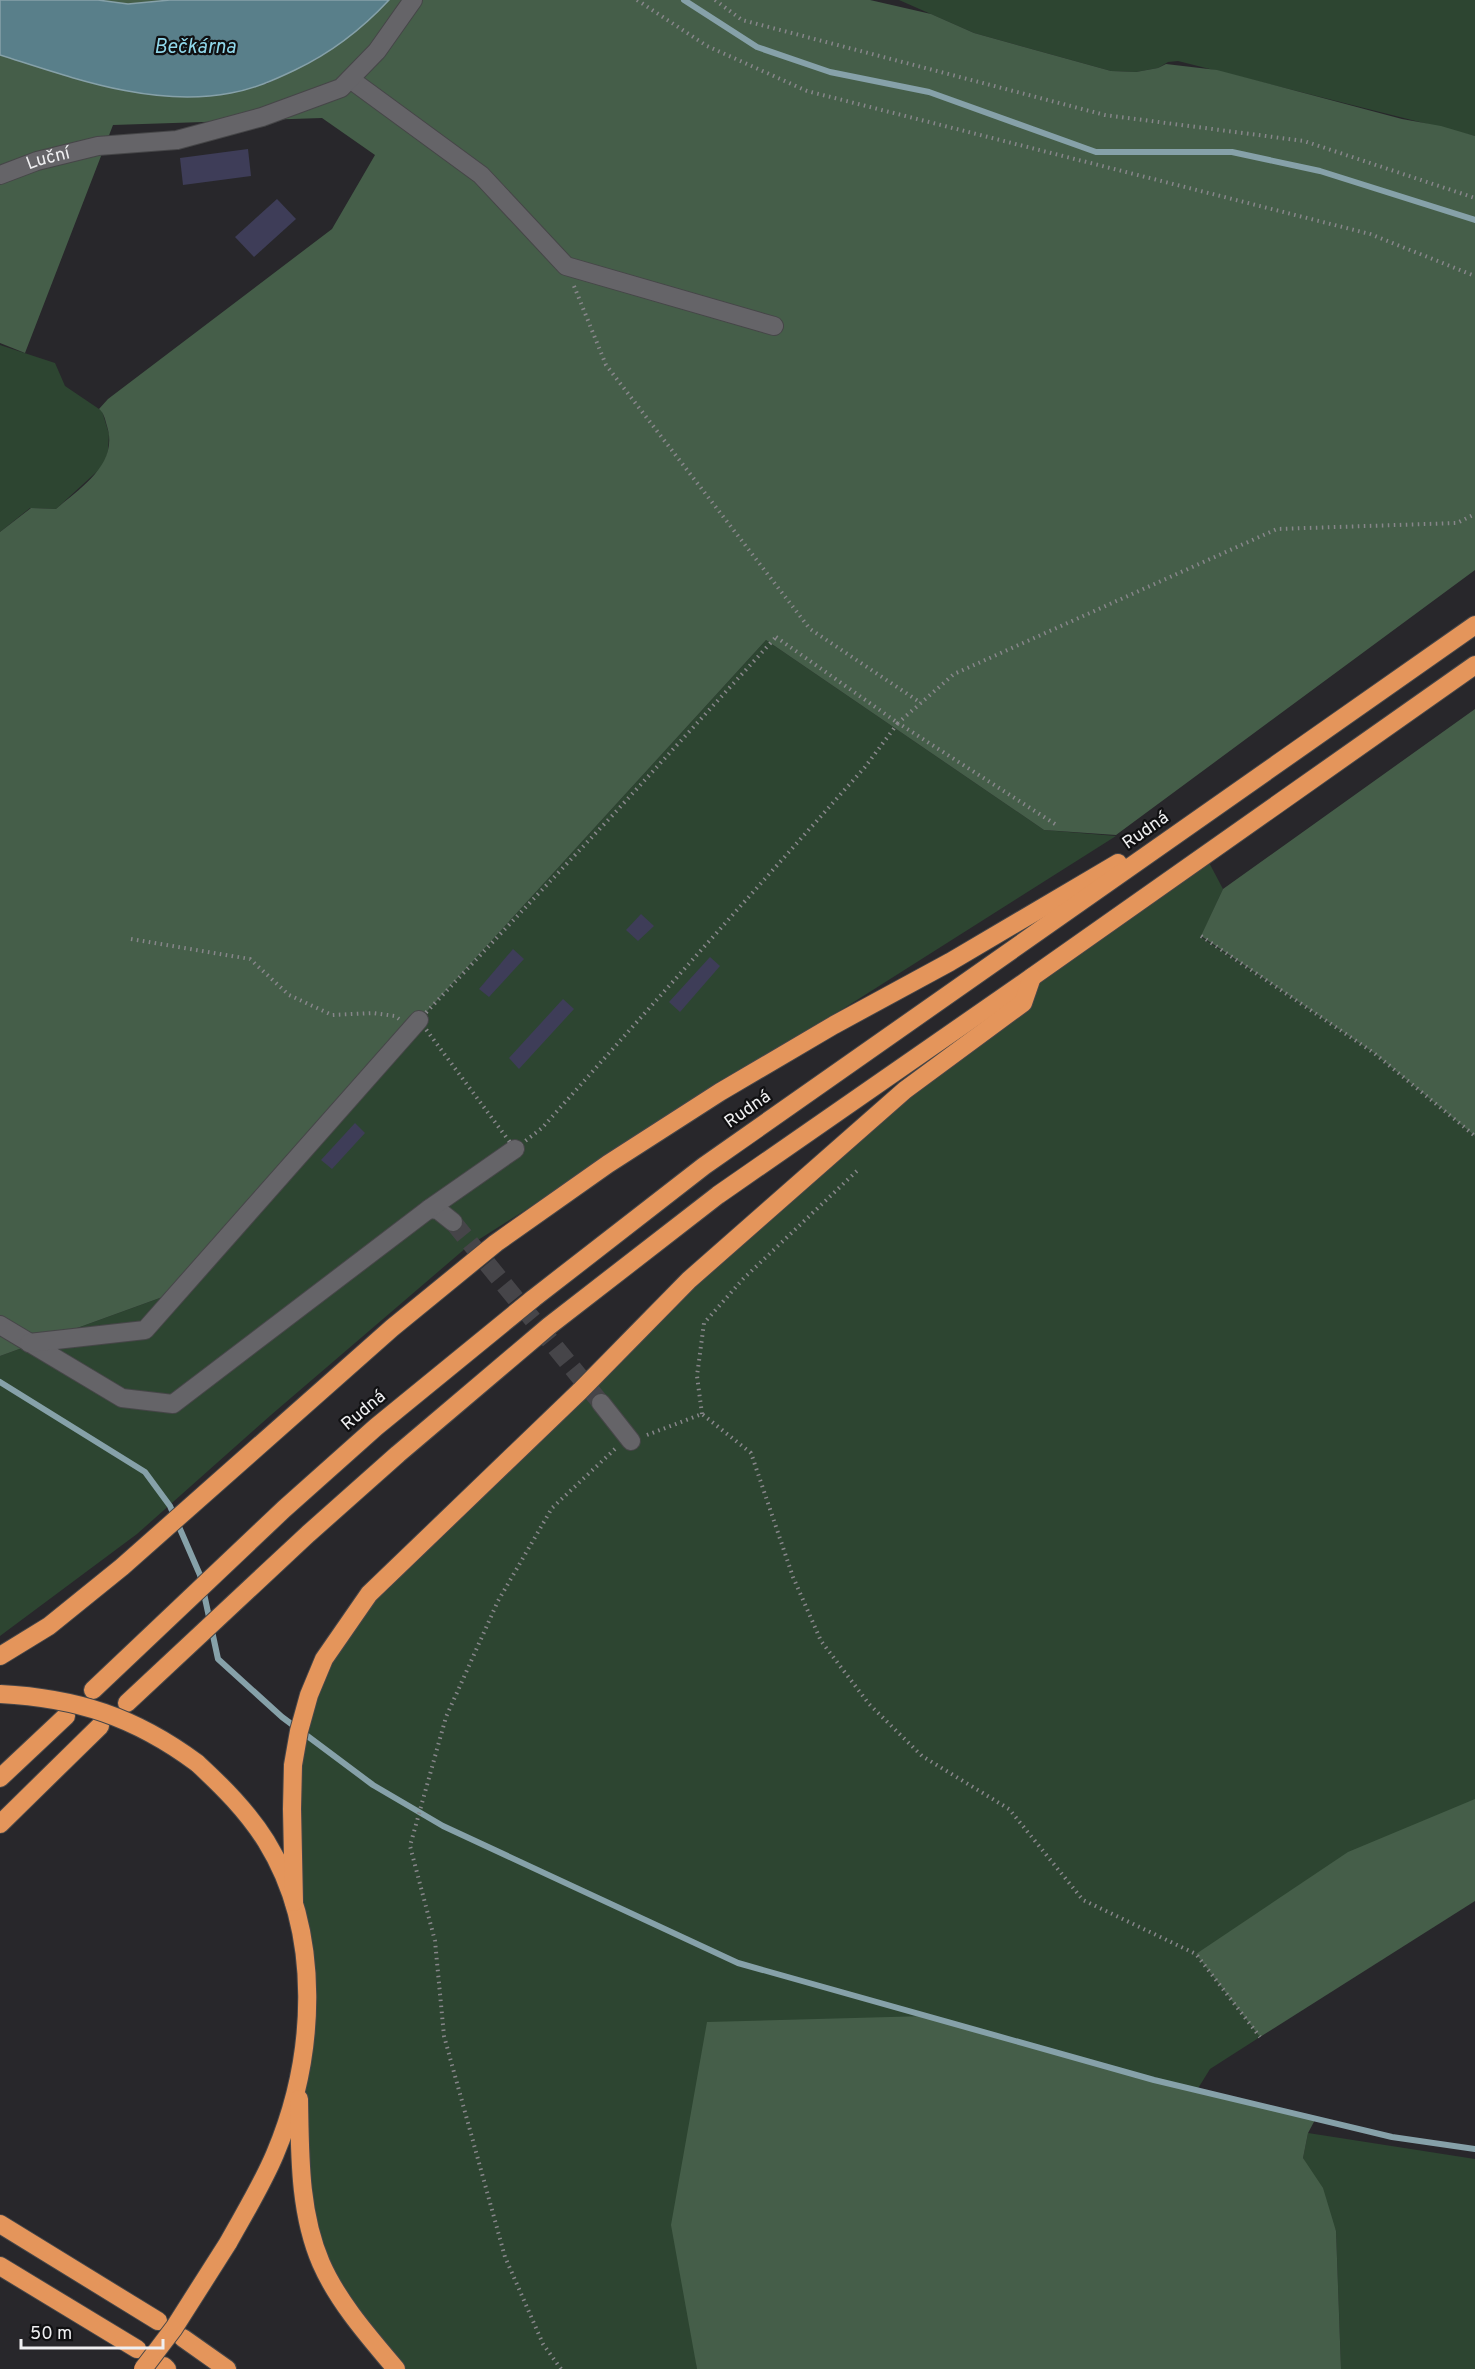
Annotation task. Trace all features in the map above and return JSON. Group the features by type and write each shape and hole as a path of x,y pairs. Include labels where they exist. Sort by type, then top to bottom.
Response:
{"highway":[{"name":"Rudná","path":"93,1690 301,1494 376,1427 534,1298 704,1166 1475,626"},
{"path":"127,1703 308,1534 398,1454 549,1326 718,1195 1475,665"},
{"path":"0,1656 49,1626 122,1567 392,1328 496,1243 608,1164 720,1092 824,1031 950,962 1211,810"},
{"path":"143,2369 174,2328 228,2243 275,2153 298,2079 304,2044 306,1972 294,1902 293,1765 309,1695 324,1659 369,1594 580,1391 689,1281 905,1090 1023,1003 1032,977"},
{"path":"0,1694 51,1698 109,1713 159,1736 197,1763 227,1790 254,1823 282,1872 294,1902"},
{"path":"0,1778 66,1716"},
{"path":"0,1824 100,1726"},
{"path":"298,2079 300,2166 311,2233 322,2264 344,2302 396,2369"},
{"path":"0,2224 158,2321"},
{"path":"0,2266 137,2349"},
{"path":"183,2338 227,2369"}],"street":[{"name":"Luční","path":"0,175 37,161 98,146 177,140 262,117 341,88 377,51 413,0"},
{"path":"350,79 481,175 566,266 774,326"},
{"path":"29,1343 145,1330 411,1021"},
{"path":"0,1325 122,1398 173,1404 429,1209 515,1149"},
{"path":"429,1209 438,1210 453,1222"},
{"path":"601,1403 632,1442"}],"path":[{"path":"638,0 707,46 807,91 1370,234 1475,276"},
{"path":"715,0 742,20 1094,112 1304,141 1475,198"},
{"path":"566,266 606,365 810,629 921,703"},
{"path":"131,939 250,959 289,995 332,1015 373,1012 411,1021 515,1149 542,1128 865,767 898,723 954,674 1277,529 1457,523 1475,514"},
{"path":"411,1021 611,817 776,637 898,723 1055,824"},
{"path":"1201,936 1374,1053 1475,1136"},
{"path":"860,1168 743,1279 704,1323 697,1376 702,1414 751,1453 793,1577 821,1641 869,1704 922,1756 1010,1809 1083,1900 1196,1954 1260,2037"},
{"path":"561,2369 543,2344 505,2257 444,2036 435,1941 410,1846 446,1717 498,1601 552,1508 619,1445 702,1414"}],"green space":[{"path":"98,0 170,0 128,4"},
{"path":"389,0 870,0 931,14 974,33 1111,71 1136,72 1158,68 1166,64 1217,70 1475,136 1475,570 1116,835 1044,830 766,640 168,1295 0,1356 0,532 31,508 56,509 86,483 103,463 108,452 107,426 99,409 108,399 332,229 375,155 322,118 113,125 25,353 0,343 0,55 116,89 266,84 317,59 343,41"},
{"path":"899,0 1475,0 1475,136 1178,61 1136,72 1111,71 974,33"},
{"path":"0,345 55,363 65,386 102,411 109,434 104,465 56,509 30,508 0,532"},
{"path":"766,640 1044,830 1116,836 467,1247 271,1415 137,1534 0,1636 0,1356 168,1295"},
{"path":"1475,709 1475,1136 1374,1053 1201,936 1223,889"},
{"path":"1205,855 1223,889 1201,937 1374,1053 1475,1136 1475,1800 1196,1954 1260,2037 1210,2069 1197,2090 1154,2080 692,2330 697,2369 396,2369 344,2303 305,2204 299,1731 346,1625 580,1391 1032,977","holes":["426,1815 639,1916 443,1826"]},
{"path":"1475,1799 1475,1901 1260,2037 1196,1954 1348,1852"},
{"path":"927,2016 1154,2080 1316,2118 1308,2133 1303,2158 1323,2188 1336,2231 1341,2369 697,2369 671,2225 707,2022"},
{"path":"1308,2133 1475,2159 1475,2369 1341,2369 1336,2231 1303,2158"}],"water":[{"name":"Bečkárna","path":"0,0 98,0 128,4 170,0 389,0 368,21 333,48 279,77 256,87 231,93 202,97 172,97 143,94 85,81 0,55"}],"building":[{"path":"248,149 251,176 183,185 180,158"},
{"path":"277,199 296,219 254,257 235,237"},
{"path":"641,914 654,926 638,941 626,930"},
{"path":"513,949 524,959 489,997 479,989"},
{"path":"710,957 720,966 680,1012 669,1002"},
{"path":"563,999 574,1009 519,1069 509,1058"},
{"path":"355,1123 365,1133 332,1169 321,1160"}],"waterway":[{"path":"684,0 757,47 830,72 929,92 1096,152 1232,152 1320,171 1475,220"},
{"path":"0,1382 145,1472 170,1506 200,1575 218,1659 282,1717 373,1785 443,1826 738,1963 1154,2080 1392,2137 1475,2149"}],"tunnel":[{"path":"453,1222 601,1403"}]}
